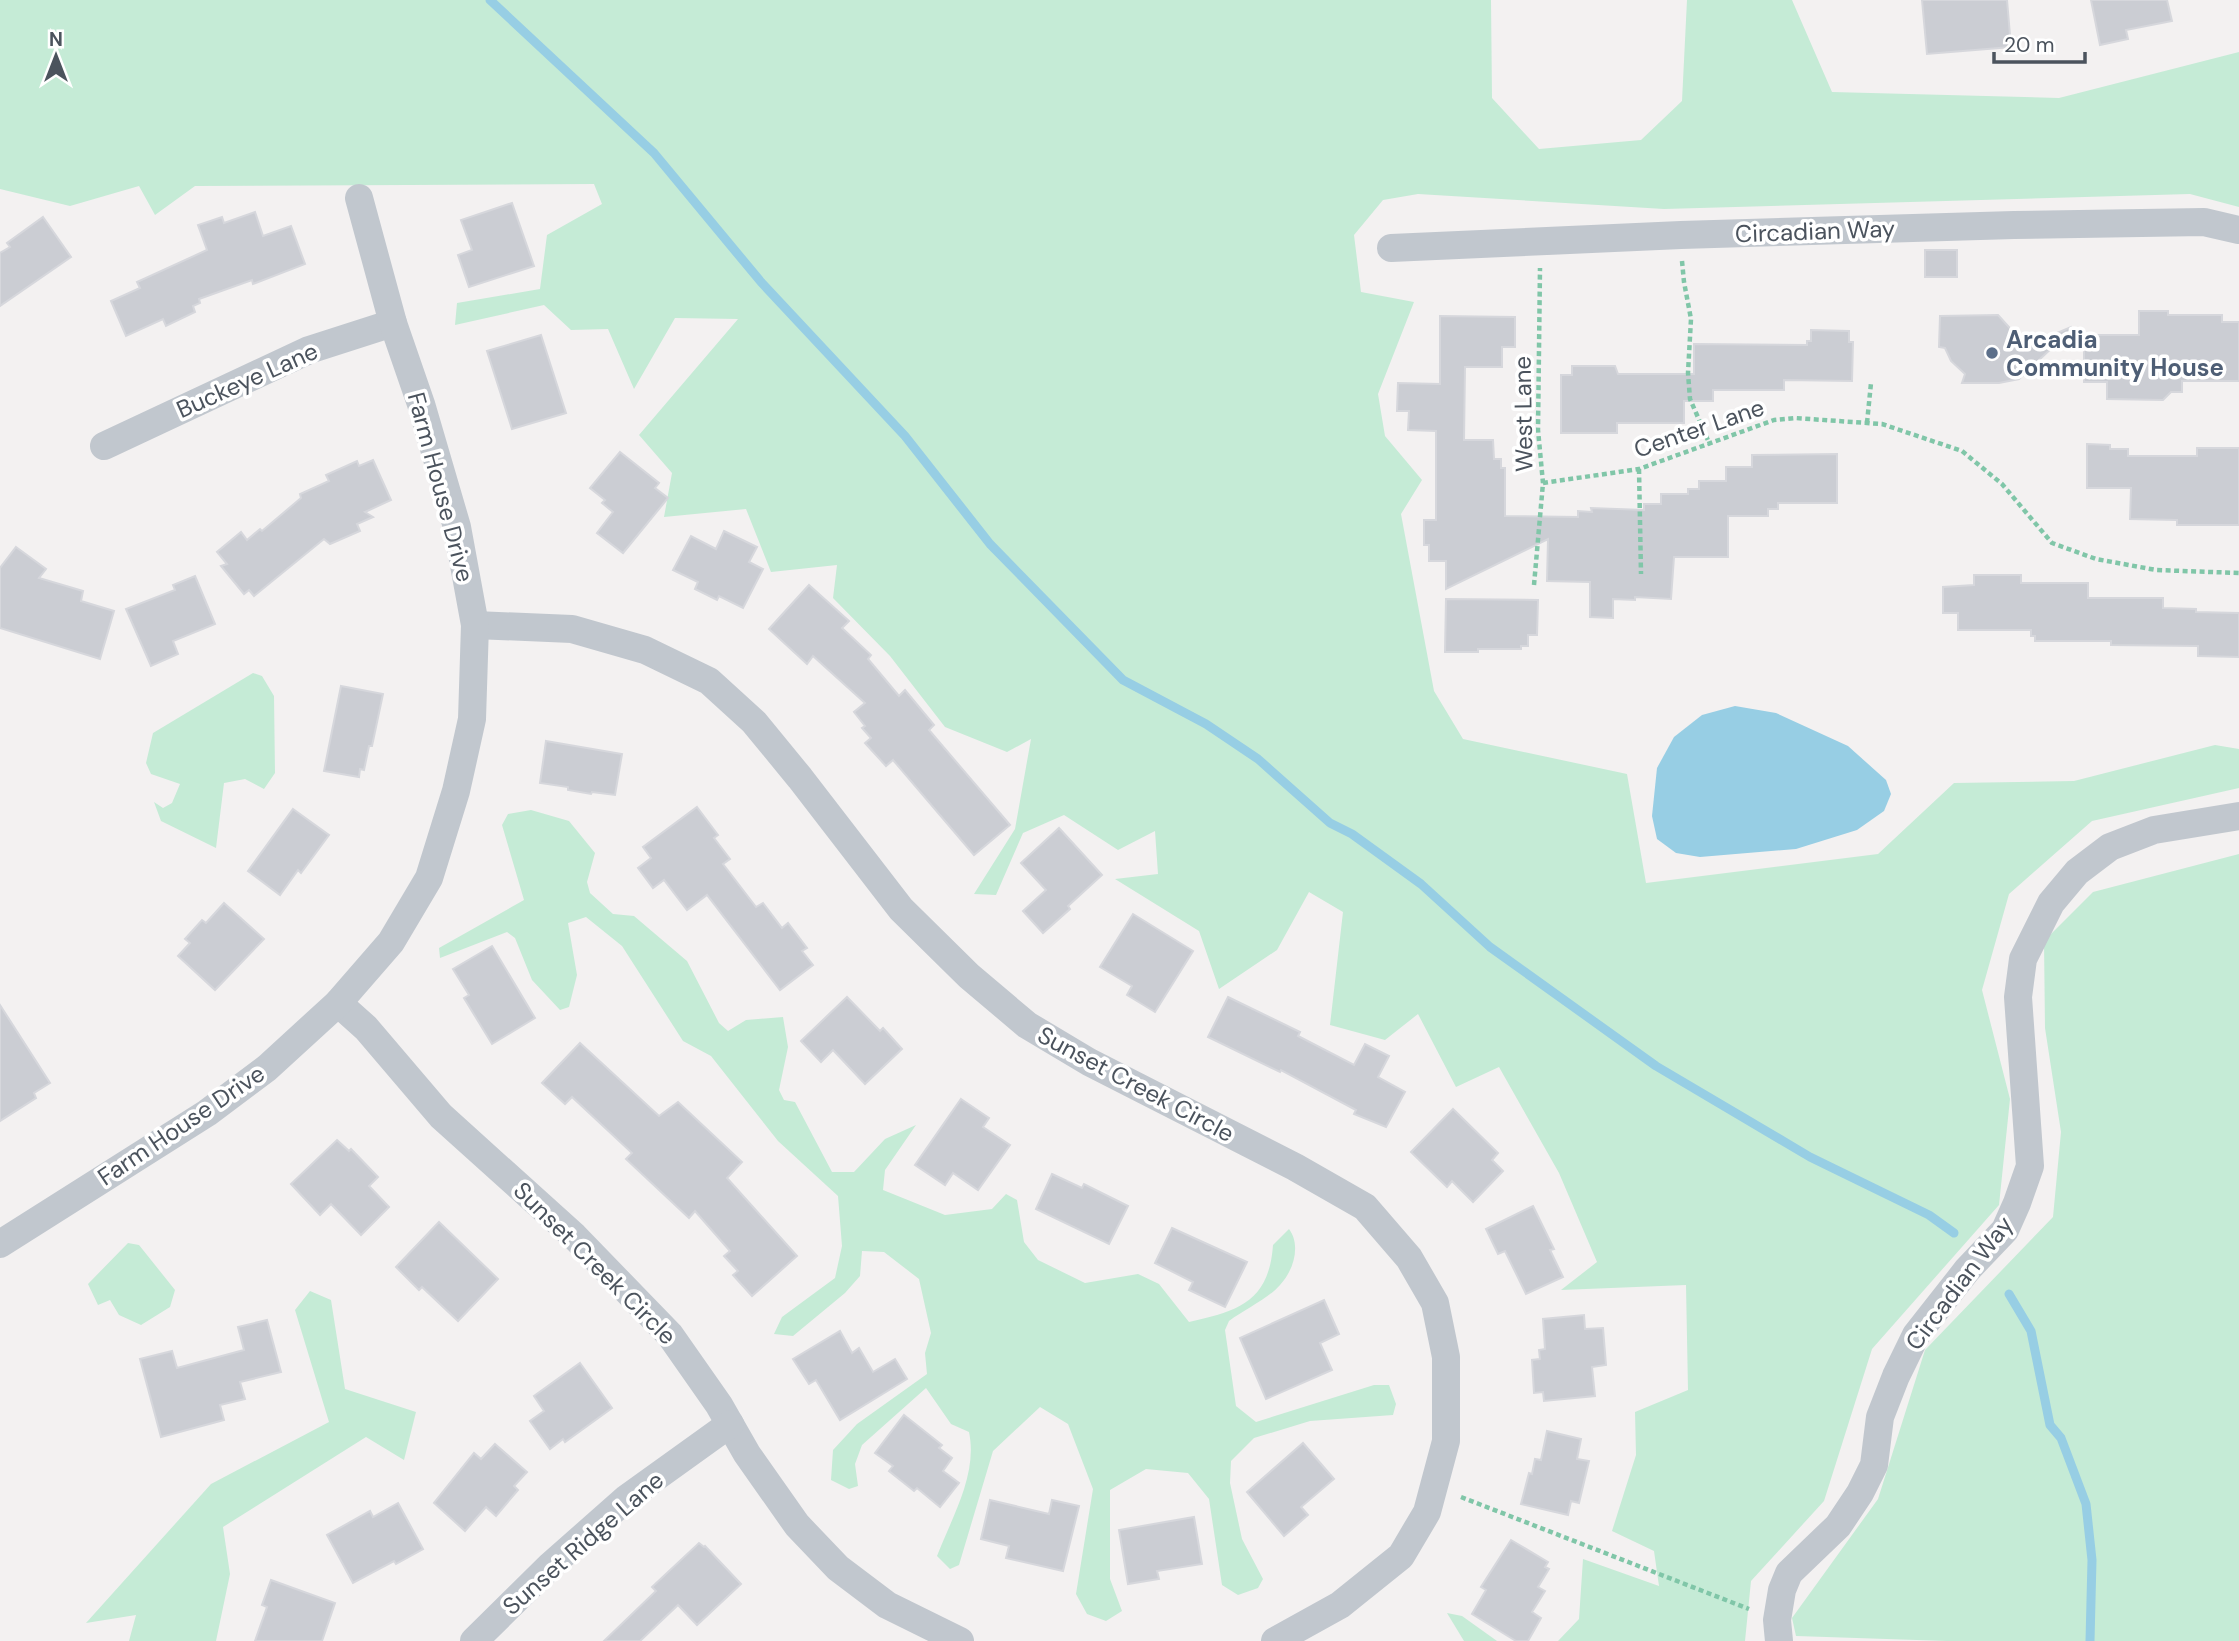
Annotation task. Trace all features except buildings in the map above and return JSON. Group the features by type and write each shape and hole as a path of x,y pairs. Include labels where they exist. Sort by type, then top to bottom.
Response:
{"street":[{"name":"Farm House Drive","path":"0,1244 207,1113 267,1068 338,1003 391,942 429,878 456,791 471,719 475,625 457,527 421,404 393,323 359,198"},
{"name":"Circadian Way","path":"1391,248 1681,234 2204,222 2239,230"},
{"name":"Buckeye Lane","path":"104,446 309,350 393,323"},
{"name":"Sunset Creek Circle","path":"475,625 572,629 645,650 709,681 762,732 901,909 969,976 1027,1025 1089,1062 1295,1167 1365,1207 1409,1258 1435,1303 1446,1357 1446,1441 1427,1513 1401,1556 1340,1605 1275,1641"},
{"name":"Circadian Way","path":"1778,1630 1782,1590 1789,1573 1838,1526 1860,1493 1874,1465 1880,1416 1916,1335 1968,1270 2005,1230 2017,1203 2030,1166 2018,997 2023,959 2051,903 2077,873 2110,847 2154,830 2239,816"},
{"name":"Sunset Creek Circle","path":"338,1003 366,1028 441,1116 575,1236 670,1335 747,1454 797,1525 838,1568 887,1605 960,1641"},
{"name":"Sunset Ridge Lane","path":"474,1641 550,1566 627,1498 730,1424"}],"path":[{"path":"1681,234 1684,282 1691,319 1688,373 1690,399 1710,444"},
{"name":"West Lane","path":"1534,585 1543,483 1538,430 1541,241"},
{"path":"1867,423 1871,383"},
{"name":"Center Lane","path":"1543,483 1639,469 1774,420 1796,418 1882,424 1962,451 2002,484 2052,543 2096,559 2156,570 2239,573"},
{"path":"1639,469 1642,574"},
{"path":"1434,1486 1778,1630"}],"green space":[{"path":"0,0 1491,0 1492,98 1539,149 1641,140 1682,101 1687,0 1792,0 1832,92 2059,98 2239,52 2239,207 2190,194 1664,209 1418,194 1383,200 1354,235 1361,292 1414,302 1378,394 1385,436 1422,480 1401,514 1434,691 1463,739 1627,774 1646,883 1878,854 1954,783 2074,781 2215,745 2239,749 2239,788 2092,821 2009,894 1982,990 2010,1099 1999,1205 1872,1349 1824,1501 1751,1581 1745,1641 1558,1641 1579,1619 1583,1559 1659,1586 1654,1551 1612,1531 1636,1455 1635,1412 1688,1390 1686,1285 1561,1290 1597,1262 1559,1173 1499,1067 1456,1087 1418,1014 1385,1040 1330,1025 1343,912 1309,892 1277,950 1219,989 1199,931 1115,879 1158,874 1155,831 1118,850 1064,815 1023,833 996,895 974,894 1015,829 1031,739 1007,752 945,727 890,656 833,598 837,565 771,572 746,509 664,517 672,473 639,435 738,319 675,318 634,389 608,329 571,330 544,305 455,325 457,303 540,289 547,235 602,204 594,184 195,186 155,215 139,186 70,206 0,189"},
{"path":"253,673 262,676 274,696 275,773 264,789 245,779 224,783 216,848 161,821 154,802 163,808 172,803 180,784 151,774 146,763 153,733"},
{"path":"531,810 569,821 595,853 587,882 590,893 613,914 634,916 687,961 719,1023 728,1031 746,1020 783,1017 788,1047 779,1090 784,1100 795,1102 832,1172 854,1172 885,1139 916,1125 885,1170 883,1190 945,1215 992,1209 1006,1194 1017,1200 1024,1242 1038,1260 1085,1283 1138,1274 1159,1284 1189,1322 1236,1308 1258,1292 1265,1280 1273,1245 1289,1229 1295,1242 1295,1250 1285,1279 1270,1295 1229,1321 1225,1330 1236,1406 1256,1422 1374,1385 1389,1385 1396,1404 1393,1415 1310,1421 1254,1438 1231,1461 1230,1483 1242,1539 1263,1579 1258,1588 1238,1595 1222,1585 1209,1499 1188,1473 1146,1469 1110,1490 1110,1579 1122,1611 1106,1621 1087,1614 1076,1594 1093,1489 1068,1424 1040,1407 993,1451 959,1565 950,1569 937,1556 967,1479 971,1448 969,1432 951,1424 926,1388 862,1445 855,1464 858,1486 849,1489 831,1480 833,1450 857,1424 927,1374 925,1353 931,1333 919,1279 884,1252 862,1251 860,1276 845,1293 793,1336 774,1334 782,1317 835,1278 842,1246 838,1196 778,1141 711,1056 683,1041 622,946 586,917 568,923 577,975 569,1007 560,1010 532,980 515,938 507,932 440,958 439,948 524,900 502,825 508,814"},
{"path":"2239,854 2239,1641 1947,1641 1796,1636 1792,1618 1878,1499 1925,1350 2053,1217 2061,1132 2045,1028 2044,941 2093,892"},
{"path":"128,1243 139,1245 175,1290 170,1307 141,1325 119,1315 110,1300 98,1305 88,1284"},
{"path":"310,1291 331,1300 345,1389 416,1412 404,1460 366,1437 223,1527 230,1574 216,1641 129,1641 136,1615 86,1623 211,1484 329,1422 295,1310"},
{"path":"1447,1613 1462,1616 1497,1641 1464,1641"}],"water":[{"path":"1735,706 1776,713 1848,746 1886,780 1891,794 1884,811 1857,830 1796,849 1700,857 1676,853 1657,839 1652,816 1657,768 1674,737 1702,715"}],"waterway":[{"path":"490,0 654,153 761,282 905,436 990,544 1123,680 1206,724 1258,759 1330,823 1352,834 1421,884 1490,947 1656,1066 1810,1157 1929,1215 1954,1233"},
{"path":"2009,1294 2031,1331 2050,1425 2061,1438 2086,1504 2092,1560 2090,1641"}],"place":[{"name":"Arcadia Community House","path":"1992,353"}]}
